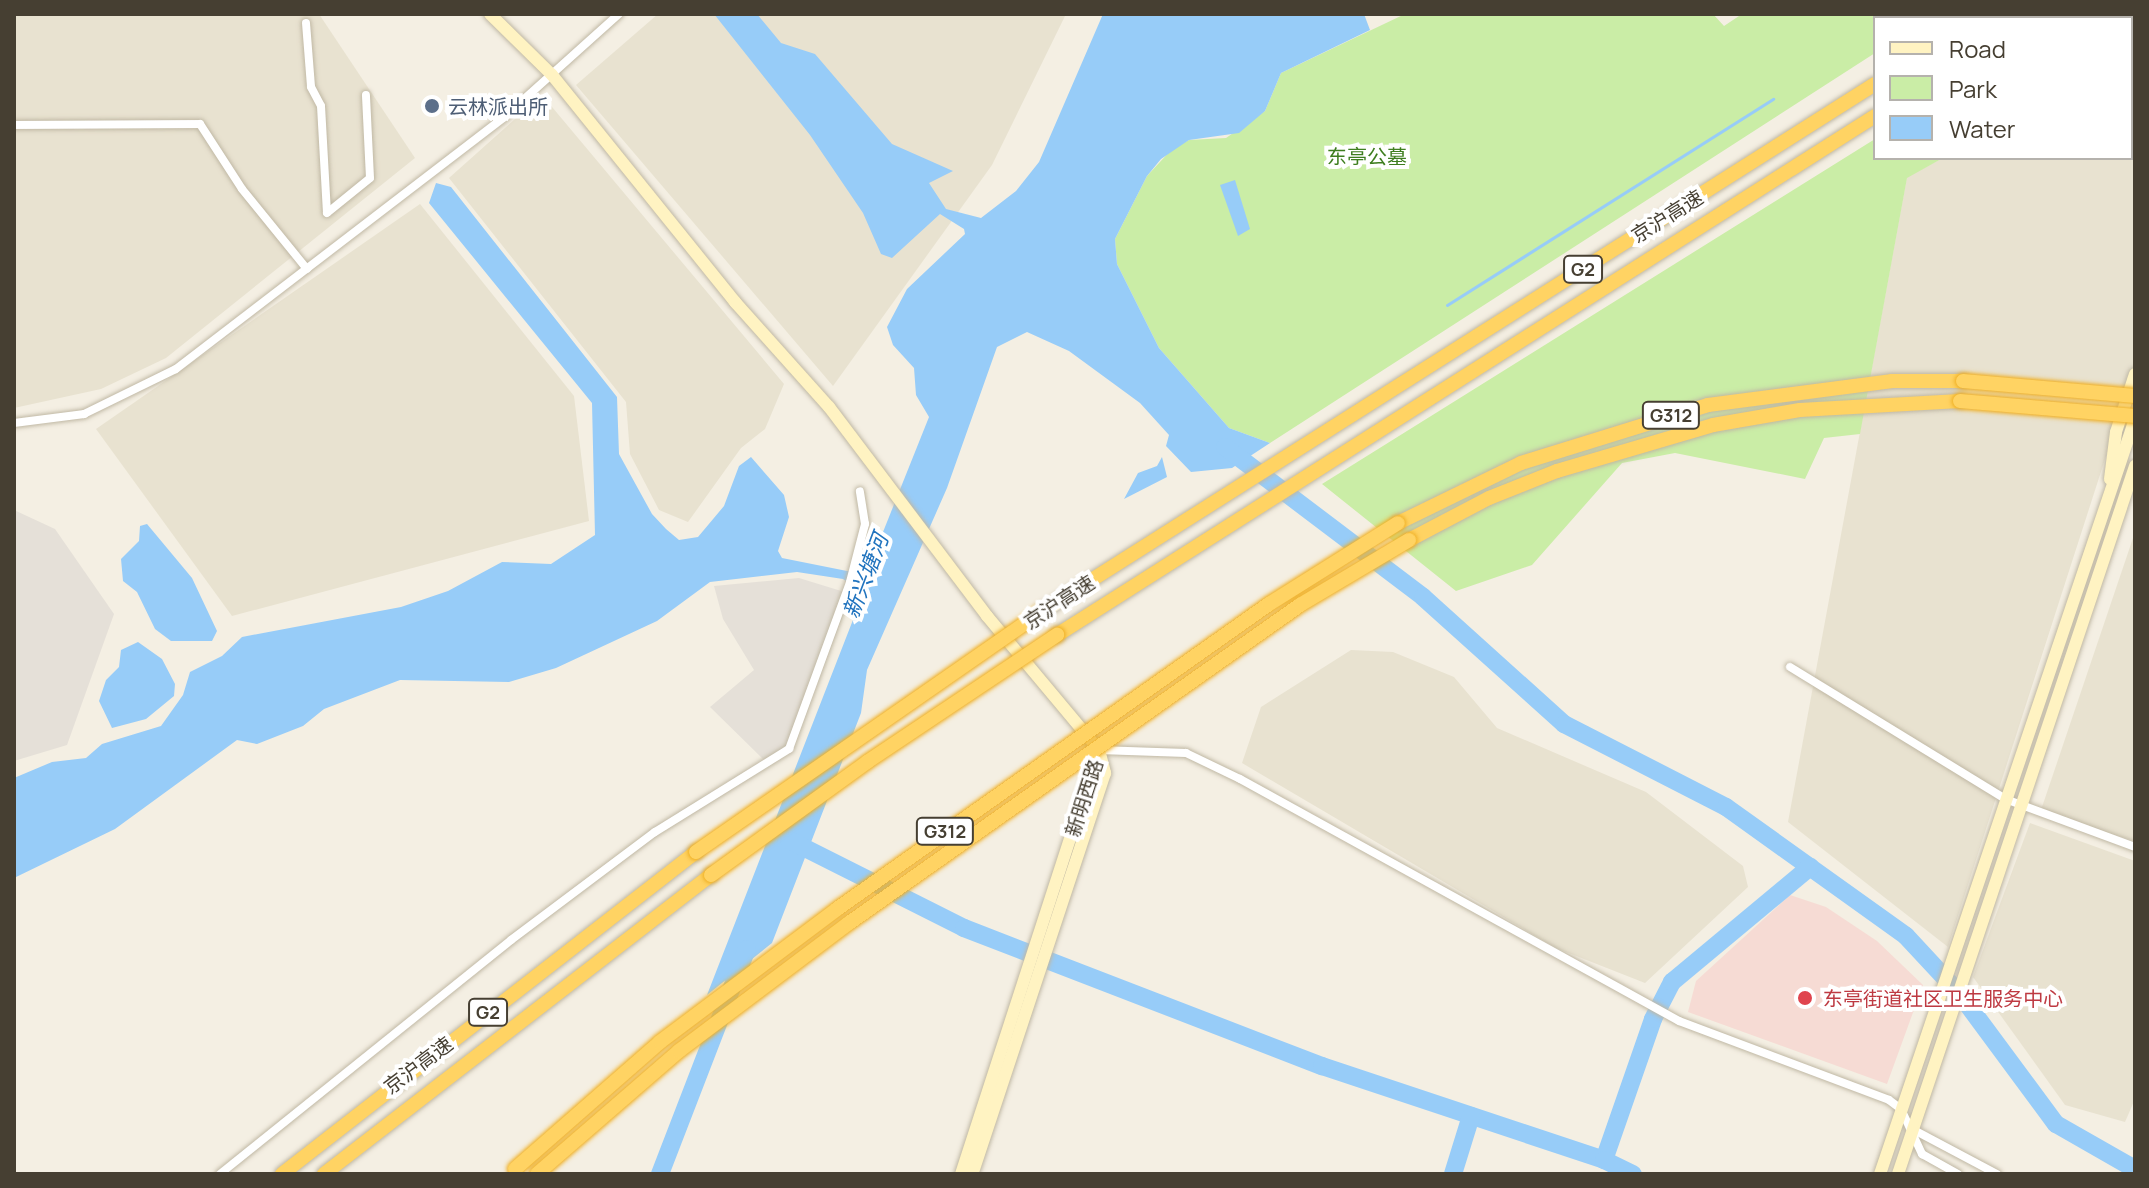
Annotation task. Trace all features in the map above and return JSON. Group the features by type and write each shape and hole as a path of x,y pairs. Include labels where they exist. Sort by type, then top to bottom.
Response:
{"highway":[{"name":"京沪高速","path":"282,1174 696,852 1041,612 1873,85"},
{"name":"京沪高速","path":"324,1174 711,875 867,762 1057,635 1873,117"},
{"name":"G312","path":"512,1172 660,1042 837,909 1269,604 1398,523 1521,463 1708,405 1892,381 1963,381 2135,396"},
{"name":"G312","path":"537,1174 679,1051 849,923 1300,605 1409,540 1489,498 1557,471 1713,425 1800,410 1960,401 2135,418"}],"street":[{"path":"490,14 552,75 892,486 987,616 1099,750 1186,753 1447,889 1640,1002 1679,1021 1889,1100 1901,1109 1922,1154 1958,1174"},
{"path":"14,423 84,414 176,369 552,75 619,14"},
{"path":"306,23 311,87 321,106 327,213 370,178 366,95"},
{"path":"14,125 200,124 242,189 307,269"},
{"path":"2108,501 2116,432 2135,374"},
{"path":"1880,1174 2135,418"},
{"path":"2129,508 2135,466"},
{"path":"1898,1174 1963,972 2129,508 2135,482"},
{"path":"220,1174 511,940 655,832 789,749 850,582 865,524 860,491"},
{"path":"2108,501 2129,508"},
{"path":"1790,667 2005,799 2134,844"},
{"name":"新明西路","path":"961,1174 1099,750"},
{"name":"新明西路","path":"972,1174 1105,773 1099,750"},
{"path":"1912,1129 1997,1174"}],"shaded area":[{"path":"14,14 319,14 415,158 166,358 101,389 14,408"},
{"path":"658,14 1066,14 992,165 833,386 576,85"},
{"path":"2135,53 2135,366 1948,947 1788,822 1907,177 1939,160 2133,160"},
{"path":"542,95 784,384 765,429 741,448 688,522 659,510 630,454 626,402 449,178"},
{"path":"420,204 574,396 589,521 232,616 96,429"},
{"path":"14,510 55,529 114,614 67,745 14,761"},
{"path":"2135,538 2135,841 2040,813"},
{"path":"799,578 851,594 791,753 763,759 710,707 754,670 723,619 714,586"},
{"path":"1351,650 1393,652 1454,677 1497,728 1646,792 1743,866 1748,887 1645,983 1556,948 1242,763 1261,707"},
{"path":"2030,823 2135,861 2135,1099 2125,1122 2065,1105 1973,977"},
{"name":"东亭街道社区卫生服务中心","path":"1790,895 1826,907 1877,941 1923,985 1887,1084 1688,1012 1696,981"}],"green space":[{"name":"东亭公墓","path":"1405,14 1713,14 1724,26 1742,14 1937,14 1873,16 1873,54 1270,443 1229,428 1159,348 1117,264 1115,239 1147,176 1172,149 1189,140 1226,138 1265,111 1281,73"},
{"path":"1873,140 1873,160 1939,160 1907,178 1860,434 1824,438 1805,479 1675,453 1622,463 1532,565 1456,591 1322,484"}],"water":[{"path":"714,14 757,14 781,43 815,54 892,144 953,171 929,183 946,209 981,218 1016,191 1039,162 1103,14 1364,14 1370,30 1281,73 1265,111 1239,133 1189,140 1161,159 1147,176 1115,239 1117,264 1159,348 1229,428 1270,443 1232,468 1191,472 1166,446 1169,435 1140,403 1069,351 1027,332 997,347 947,488 867,670 861,713 772,943 707,995 858,607 856,588 843,579 797,572 710,582 657,621 556,668 509,682 400,680 324,709 303,726 257,744 237,740 115,829 14,878 14,778 52,762 86,758 102,744 161,726 183,695 190,672 222,656 242,637 401,607 448,591 502,562 551,564 595,535 592,403 429,203 436,183 451,187 617,397 619,454 652,514 666,529 679,540 698,537 724,506 739,466 751,457 784,495 789,517 778,551 782,558 847,571 861,570 871,562 929,417 916,395 914,368 893,345 887,327 907,289 965,234 964,229 940,214 892,258 881,254 863,213 810,135"},
{"path":"1235,180 1250,229 1238,236 1220,185"},
{"path":"1162,457 1167,477 1124,499 1138,473 1157,466"},
{"path":"147,524 192,578 217,631 212,641 171,641 155,629 137,592 123,581 121,559 139,541 140,526"},
{"path":"138,642 162,659 175,684 174,696 146,719 112,728 99,701 106,680 119,667 121,650"}],"waterway":[{"path":"1447,305 1773,99"},
{"path":"1225,447 1423,597 1564,724 1726,807 1906,936 1959,993 2056,1124 2135,1169"},
{"path":"789,840 964,928 1322,1066 1604,1160 1653,1019 1672,982 1810,867"},
{"name":"新兴塘河","path":"660,1174 747,949"},
{"path":"1453,1174 1471,1116"},
{"path":"1604,1160 1633,1174"}],"place":[{"name":"云林派出所","path":"432,106"},
{"name":"东亭街道社区卫生服务中心","path":"1805,998"}]}
